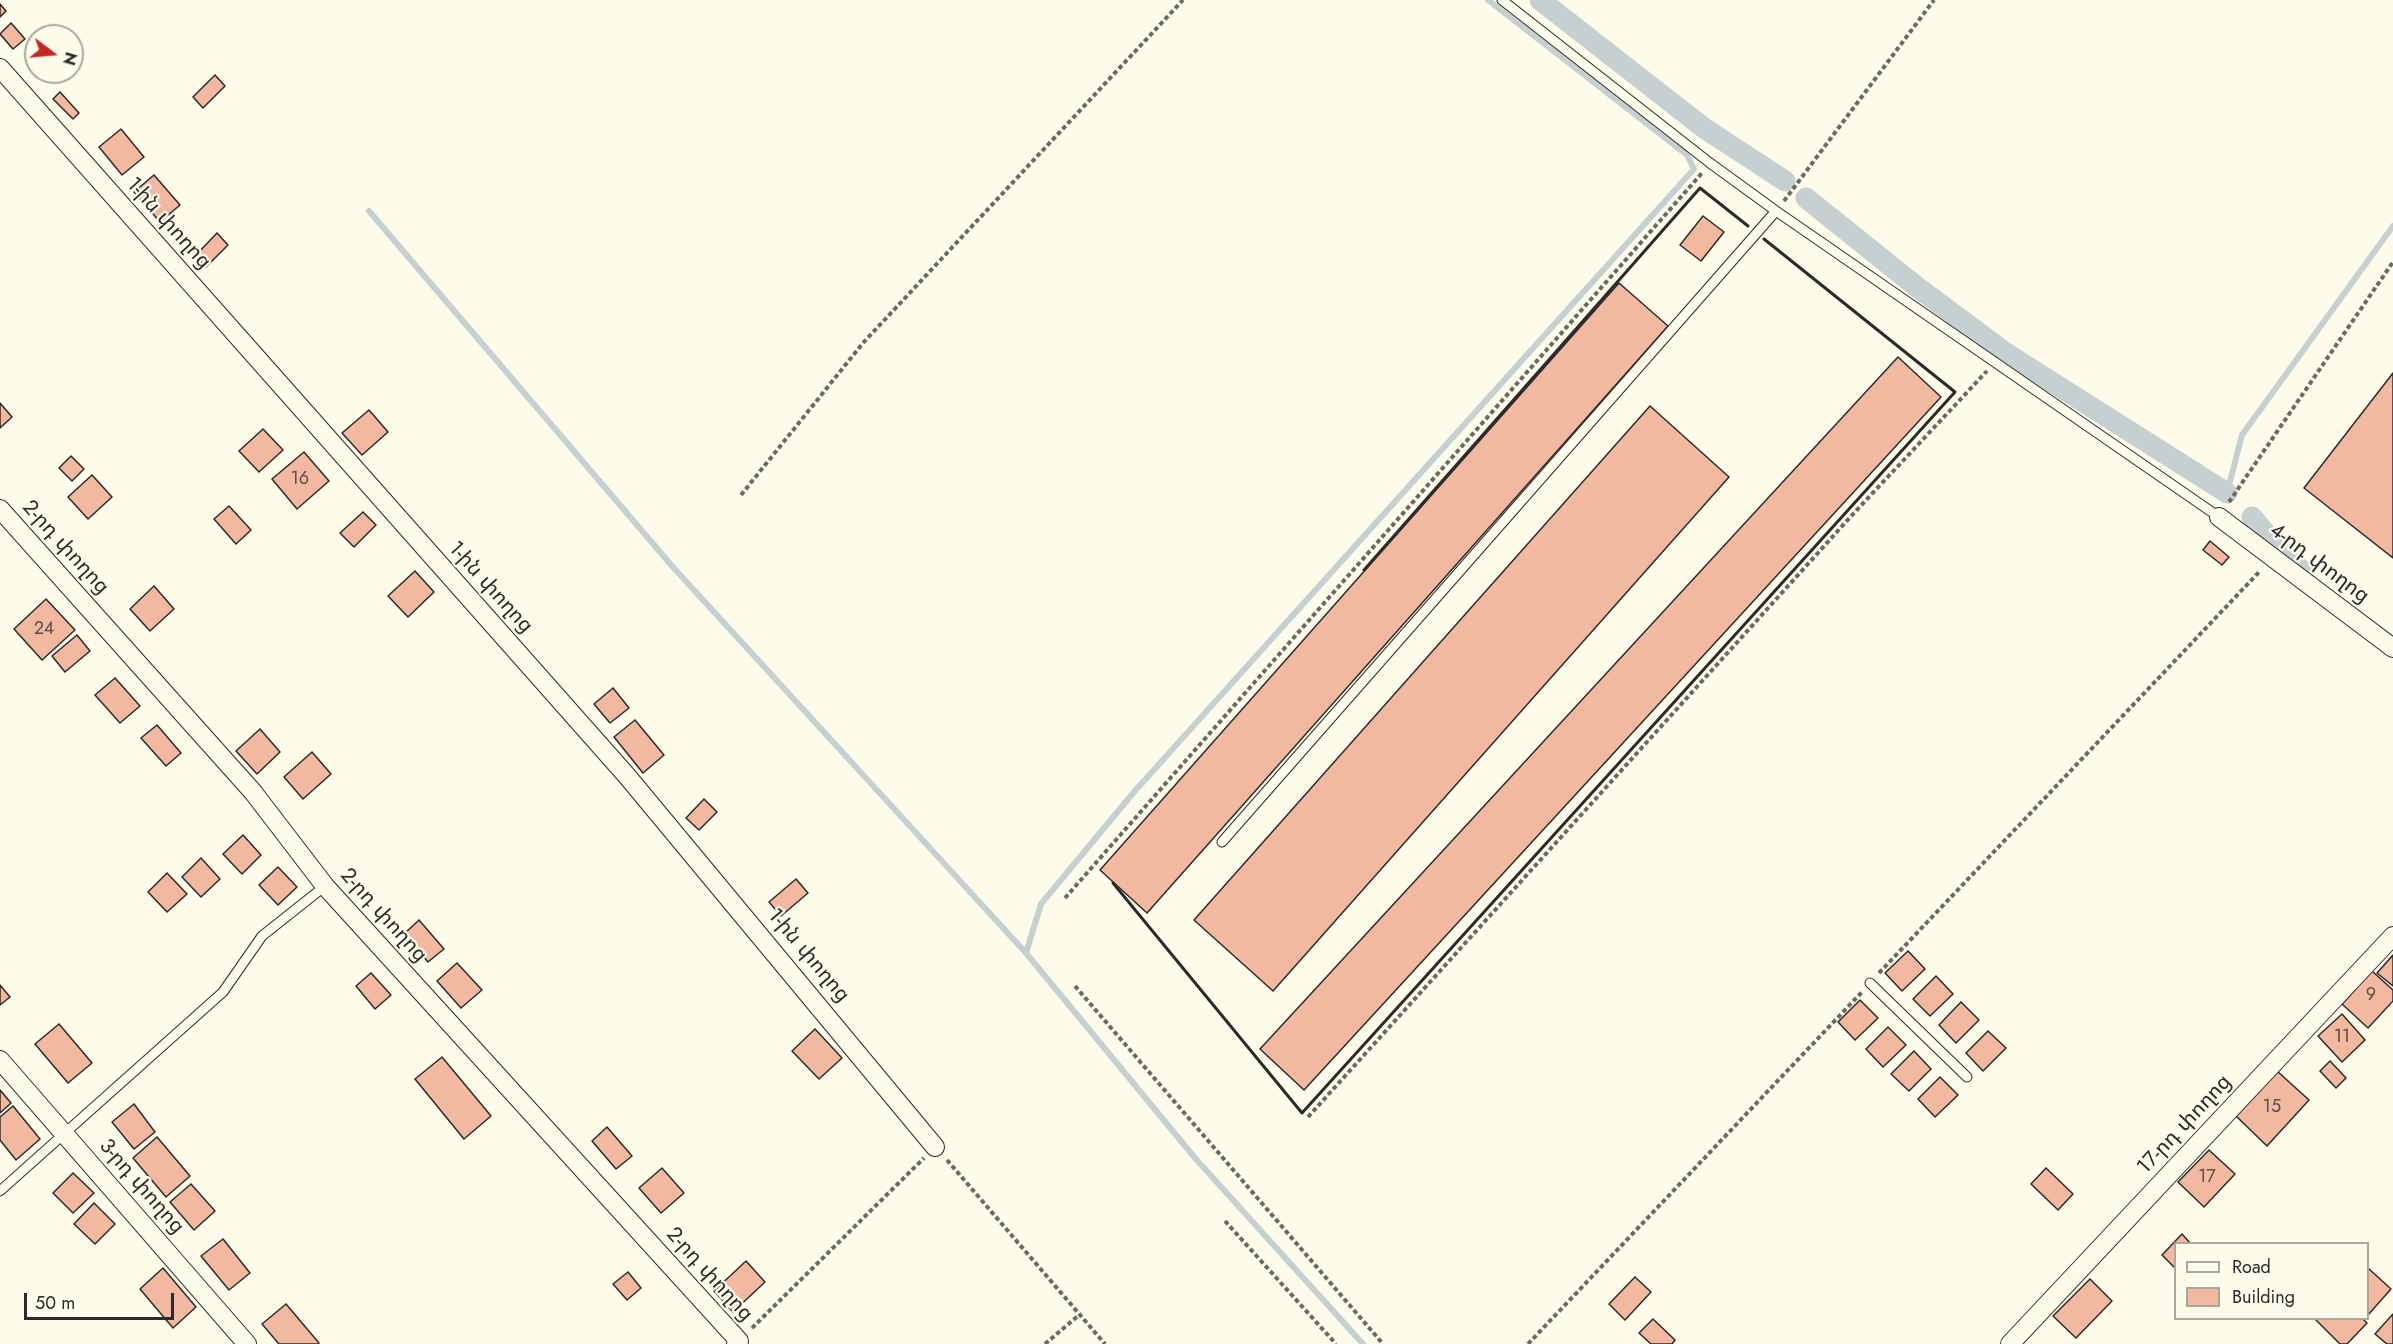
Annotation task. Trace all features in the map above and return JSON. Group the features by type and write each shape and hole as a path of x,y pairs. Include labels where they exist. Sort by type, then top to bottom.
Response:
{"street":[{"name":"1-ին փողոց","path":"0,68 627,776 935,1146"},
{"name":"2-րդ փողոց","path":"0,509 253,792 326,886 738,1342"},
{"name":"4-րդ փողոց","path":"2219,517 2393,648"},
{"name":"17-րդ փողոց","path":"2010,1344 2393,936"},
{"name":"3-րդ փողոց","path":"0,1060 247,1344"}],"lane":[{"path":"1502,0 1710,163 1776,211 2219,517"},
{"path":"1222,842 1776,211"},
{"path":"0,1191 223,992 262,936 326,886"},
{"path":"1870,983 1967,1077"}],"path":[{"path":"741,495 863,343 1184,0"},
{"path":"1776,211 1934,0"},
{"path":"1065,898 1710,163"},
{"path":"2219,517 2393,262"},
{"path":"1308,1117 1854,513 1995,362"},
{"path":"1528,1344 2273,557"},
{"path":"1075,986 1383,1344"},
{"path":"738,1342 935,1146 1105,1344"},
{"path":"1225,1221 1336,1344"},
{"path":"1046,1344 1079,1315"}],"building":[{"path":"0,4 6,11 0,17"},
{"path":"11,23 24,40 13,49 0,34"},
{"path":"215,75 225,86 203,108 193,97"},
{"path":"60,92 79,113 73,119 53,99"},
{"path":"121,129 144,157 122,175 99,147"},
{"path":"154,175 180,205 160,222 134,192"},
{"path":"1703,216 1724,232 1701,261 1680,245"},
{"path":"217,233 228,245 206,267 195,256"},
{"path":"1619,283 1668,326 1147,913 1100,870"},
{"path":"1898,357 1941,397 1304,1090 1260,1049"},
{"path":"2393,373 2393,558 2304,488"},
{"path":"0,403 12,417 0,428"},
{"path":"1650,406 1729,477 1273,991 1194,920"},
{"path":"369,410 388,432 362,455 342,433"},
{"path":"263,429 283,450 259,472 239,451"},
{"path":"304,452 329,481 297,509 272,479"},
{"path":"71,456 84,469 72,481 59,468"},
{"path":"92,475 112,497 88,519 68,497"},
{"path":"229,506 251,530 236,544 214,519"},
{"path":"363,512 376,525 354,547 340,533"},
{"path":"2210,541 2229,557 2222,565 2203,550"},
{"path":"415,571 434,592 408,617 388,596"},
{"path":"154,586 174,609 150,631 130,609"},
{"path":"46,599 75,630 42,660 14,629"},
{"path":"77,635 90,651 65,672 52,656"},
{"path":"115,678 140,706 120,723 95,695"},
{"path":"613,688 629,708 610,723 594,704"},
{"path":"635,720 664,755 643,773 614,737"},
{"path":"157,725 181,753 166,766 141,738"},
{"path":"260,729 280,752 257,774 236,751"},
{"path":"312,752 331,774 303,799 284,777"},
{"path":"704,799 717,812 699,830 686,818"},
{"path":"243,835 261,855 242,874 223,854"},
{"path":"201,858 220,879 201,897 182,877"},
{"path":"278,867 297,887 278,905 259,885"},
{"path":"167,873 187,894 167,912 148,892"},
{"path":"796,879 808,893 781,916 769,902"},
{"path":"419,920 444,949 428,962 404,934"},
{"path":"1908,951 1925,969 1902,991 1885,973"},
{"path":"2393,955 2393,986 2377,973"},
{"path":"457,963 482,990 461,1008 437,981"},
{"path":"2372,971 2393,990 2393,1001 2368,1028 2342,1004"},
{"path":"371,973 391,995 375,1009 356,986"},
{"path":"1936,976 1953,994 1930,1016 1913,999"},
{"path":"0,985 10,997 0,1005"},
{"path":"1860,1000 1878,1018 1855,1040 1838,1022"},
{"path":"1961,1002 1979,1020 1956,1043 1939,1025"},
{"path":"2342,1014 2365,1040 2342,1062 2318,1036"},
{"path":"59,1024 92,1063 68,1083 35,1044"},
{"path":"1888,1027 1906,1045 1883,1067 1866,1049"},
{"path":"815,1029 842,1058 819,1079 792,1051"},
{"path":"1988,1031 2006,1048 1983,1071 1966,1053"},
{"path":"1914,1051 1931,1069 1909,1091 1891,1074"},
{"path":"442,1057 491,1116 464,1139 415,1079"},
{"path":"2330,1061 2346,1078 2336,1088 2320,1071"},
{"path":"2277,1071 2309,1100 2267,1146 2236,1116"},
{"path":"1940,1077 1958,1095 1935,1117 1918,1099"},
{"path":"0,1090 11,1103 0,1113"},
{"path":"134,1104 155,1132 134,1149 112,1122"},
{"path":"13,1106 40,1139 16,1160 0,1140 0,1117"},
{"path":"607,1127 632,1156 616,1169 592,1141"},
{"path":"157,1137 190,1176 166,1197 133,1158"},
{"path":"2209,1150 2235,1174 2204,1207 2178,1182"},
{"path":"662,1168 684,1193 661,1213 639,1188"},
{"path":"2046,1168 2073,1194 2058,1210 2031,1184"},
{"path":"73,1173 94,1193 73,1213 53,1193"},
{"path":"191,1184 215,1211 194,1230 170,1202"},
{"path":"94,1203 115,1224 95,1244 74,1224"},
{"path":"2182,1234 2189,1242 2174,1242"},
{"path":"223,1239 250,1273 229,1290 201,1256"},
{"path":"2174,1242 2174,1267 2162,1255"},
{"path":"746,1261 765,1282 733,1312 714,1291"},
{"path":"163,1268 196,1307 173,1328 140,1289"},
{"path":"2369,1269 2391,1289 2369,1314"},
{"path":"628,1272 641,1288 627,1300 613,1284"},
{"path":"1635,1277 1651,1292 1625,1320 1609,1304"},
{"path":"2090,1279 2112,1301 2076,1338 2053,1316"},
{"path":"286,1304 318,1344 279,1344 262,1324"},
{"path":"2393,1314 2393,1344 2387,1344 2375,1334"},
{"path":"1653,1319 1675,1340 1672,1344 1651,1344 1639,1333"},
{"path":"2316,1320 2364,1320 2367,1323 2347,1344 2340,1344"}],"waterway":[{"path":"1026,953 1041,904 1134,792 1694,169 1687,155 1488,0"},
{"path":"1540,0 1704,128 1785,181"},
{"path":"1806,198 1917,287 2003,351 2227,493"},
{"path":"369,211 672,566 1026,953 1195,1158 1363,1344"},
{"path":"2227,493 2242,435 2393,226"},
{"path":"2252,517 2287,559 2304,572"}],"wall":[{"path":"1364,570 1700,188 1748,226"},
{"path":"1113,883 1302,1113 1955,392 1764,239"}]}
